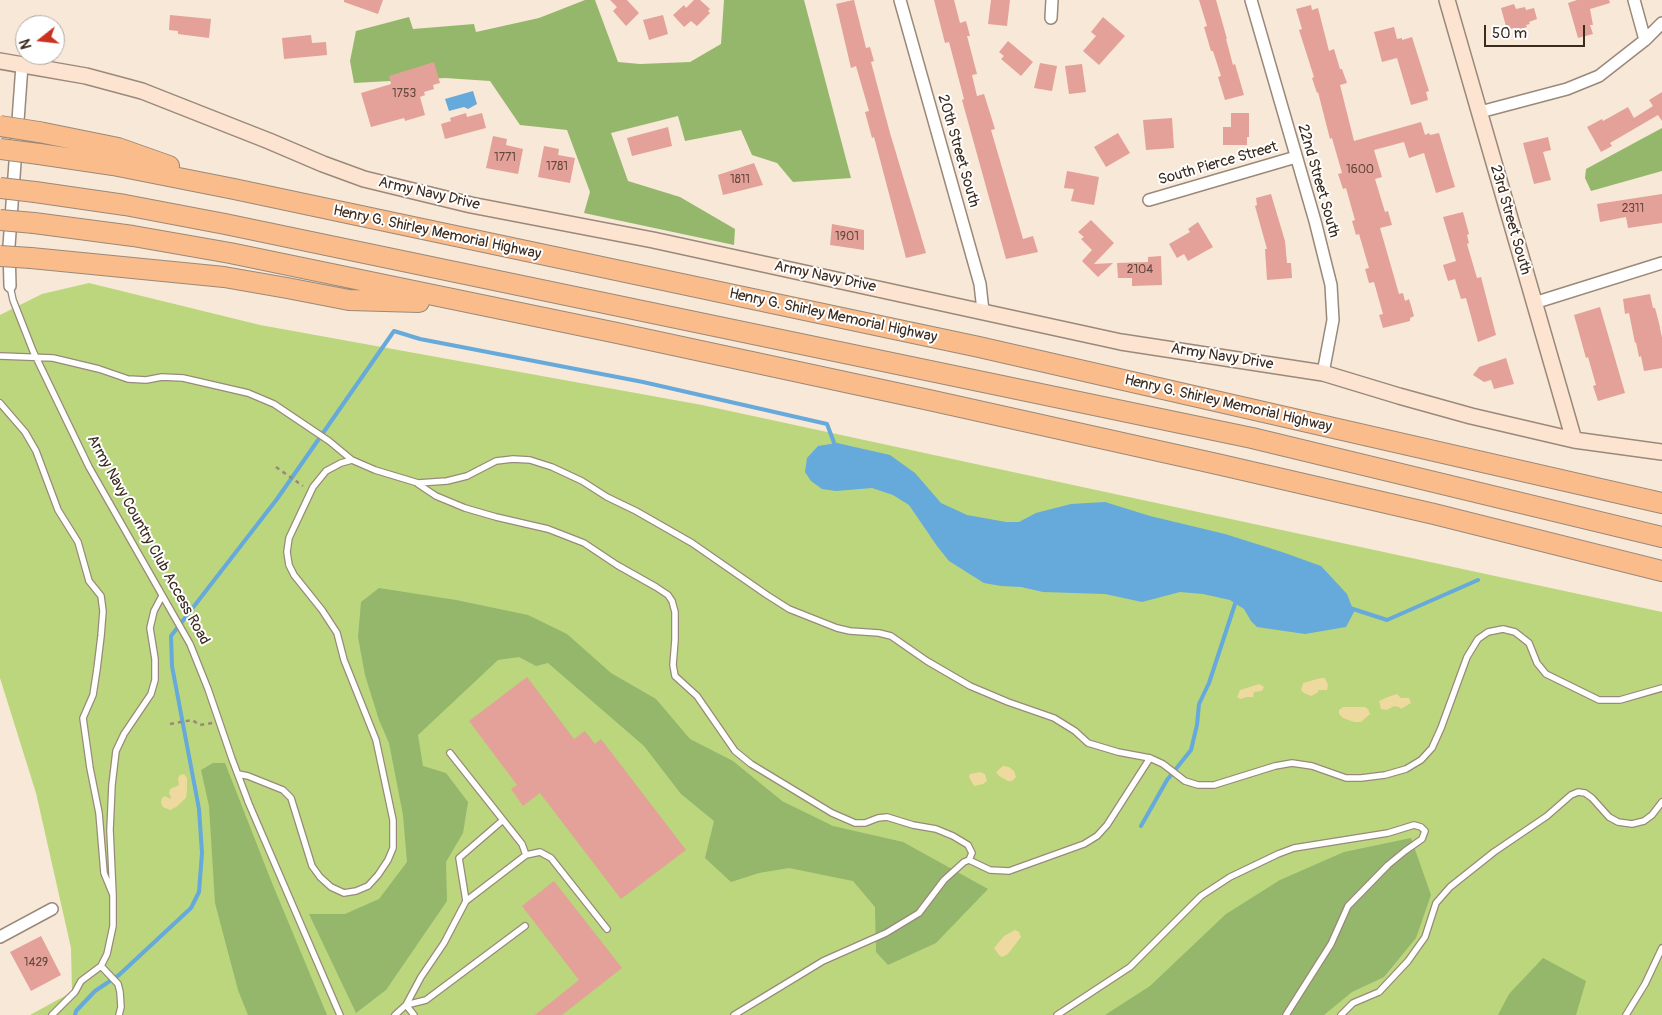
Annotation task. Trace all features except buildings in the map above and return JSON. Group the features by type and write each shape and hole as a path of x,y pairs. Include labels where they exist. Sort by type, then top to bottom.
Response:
{"highway":[{"path":"0,126 118,148 234,189"},
{"name":"Henry G. Shirley Memorial Highway","path":"0,149 123,167 234,189 979,346 1662,503"},
{"path":"0,188 125,205 216,222 1252,438 1662,537"},
{"path":"0,220 133,236 182,244 637,337 1073,431 1434,514 1662,571"},
{"path":"0,256 224,277 349,300 471,304"}],"street":[{"name":"20th Street South","path":"900,0 980,284 983,311"},
{"path":"1051,18 1052,0"},
{"name":"22nd Street South","path":"1251,0 1315,221 1331,285 1333,320 1323,373"},
{"name":"23rd Street South","path":"1447,0 1574,440"},
{"path":"1634,0 1645,40"},
{"path":"1480,112 1567,90 1599,76 1645,40 1662,24"},
{"name":"Army Navy Drive","path":"0,61 15,64"},
{"name":"Army Navy Drive","path":"22,65 86,76 142,91 364,179 472,205 653,240 1121,342 1323,373 1462,413 1574,440 1662,452"},
{"name":"Army Navy Country Club Access Road","path":"10,286 9,246 22,65"},
{"name":"South Pierce Street","path":"1148,200 1296,157"},
{"path":"1534,303 1662,263"},
{"path":"0,937 52,909"}],"lane":[{"name":"Army Navy Country Club Access Road","path":"10,286 13,300 36,357 89,467 186,637 205,680 238,774 340,1015"},
{"path":"0,356 53,358 100,369 128,379 183,378 248,393 274,404 329,441 352,460 375,470 418,484 436,496 466,508 496,518 548,529 584,543 668,595 675,612 673,666 675,676 697,696 735,751 751,764 832,813 856,824 887,817 913,825 936,829 968,845 972,854 969,860 964,862 944,880 920,912 886,933 823,961 734,1015"},
{"path":"0,403 26,432 36,451 58,510 78,542 89,581 101,596 102,628 97,669 93,695 83,718 84,737 99,813 104,873 114,894"},
{"path":"238,774 284,790 291,798 312,866 331,887 344,893 368,886 388,860 393,848 393,820 376,740 344,660 337,633 322,610 294,575 289,565 287,552 289,538 310,492 326,471 341,462 352,460"},
{"path":"418,484 447,481 467,476 496,461 530,460 552,466 692,543 789,609 837,628 850,631 879,632 891,636 927,661 970,686 1054,718 1088,742 1118,752 1150,758 1163,764 1185,781 1198,786 1214,785 1275,766 1292,763 1312,766 1346,778 1385,775 1406,769 1421,760 1432,748 1467,657 1478,639 1488,632 1503,629 1516,632 1529,643 1537,663 1546,674 1599,700 1620,700 1662,688"},
{"path":"52,1015 76,992 82,981 101,966 107,954 113,926 114,894 110,830 116,751 124,734 151,694 156,680 150,628 154,611 162,596"},
{"path":"450,753 522,844 526,855"},
{"path":"969,860 990,870 1009,871 1084,844 1098,836 1107,825 1150,758"},
{"path":"1340,1015 1354,1003 1379,992 1408,961 1425,937 1436,903 1450,886 1494,852 1547,816 1571,795 1585,792 1609,817 1618,822 1632,824 1644,821 1652,815 1662,802"},
{"path":"466,901 459,858 503,820"},
{"path":"1057,1015 1130,967 1201,896 1230,877 1294,848 1388,833 1414,825 1422,827 1425,831 1422,839 1388,865 1348,906 1331,944 1286,1015"},
{"path":"395,1015 406,1005 421,977 444,943 466,901 526,855 540,852 551,858 607,929"},
{"path":"406,1005 426,1000 525,926"},
{"path":"1626,1015 1645,984 1662,948"},
{"path":"101,966 118,984 121,1007 119,1015"},
{"path":"406,1005 414,1015"}],"path":[{"path":"276,467 310,492"},
{"path":"170,724 192,720 200,725"}],"green space":[{"path":"585,0 595,0 618,62 640,64 690,62 721,44 724,0 804,0 851,178 793,182 777,163 752,155 741,130 685,141 678,116 611,133 628,181 680,197 735,229 734,245 584,213 590,192 567,130 520,125 490,81 445,78 354,83 350,61 356,31 409,17 413,29 474,24 476,32 539,18"},
{"path":"1662,128 1662,171 1591,191 1585,178 1586,169"},
{"path":"89,283 260,325 702,405 1662,612 1662,1015 30,1015 72,992 71,948 36,793 0,678 0,315 42,294"},
{"path":"379,588 456,600 528,615 567,634 611,673 656,699 690,739 733,761 782,801 833,826 903,842 988,889 936,943 888,965 876,952 875,907 853,881 789,868 759,873 731,882 705,858 714,821 681,794 644,746 548,663 536,666 519,657 498,660 418,735 423,766 446,773 468,802 463,833 446,862 447,901 386,990 356,1013 309,914 345,914 379,899 407,862 403,815 389,743 379,720 365,675 358,637 361,602"},
{"path":"213,763 225,763 327,1015 248,1015 238,990 215,903 209,806 201,770"},
{"path":"1411,838 1431,895 1416,938 1384,977 1352,992 1324,1015 1105,1015 1150,986 1226,914 1280,880 1344,852"},
{"path":"1543,958 1586,981 1576,1015 1498,1015 1509,994"}],"sand":[{"path":"1325,678 1328,685 1327,690 1319,690 1311,696 1301,690 1303,683"},
{"path":"1259,684 1264,687 1262,691 1254,692 1253,697 1240,699 1237,697 1240,690"},
{"path":"1397,694 1401,698 1409,698 1411,703 1401,709 1394,706 1387,710 1381,709 1379,701"},
{"path":"1343,707 1365,707 1370,714 1361,722 1354,722 1343,718 1339,714 1339,710"},
{"path":"1003,766 1009,767 1014,771 1016,777 1012,781 999,776 996,772"},
{"path":"980,772 985,774 987,781 974,786 969,777 970,774"},
{"path":"184,774 187,778 186,798 170,810 163,807 161,803 162,798 165,796 170,799 170,789 179,785 178,778"},
{"path":"1015,930 1019,932 1021,937 1008,954 1002,957 994,948 1004,936"}],"water":[{"path":"473,91 477,104 468,109 464,107 449,111 445,99"},
{"path":"837,443 890,455 915,473 941,503 967,515 1006,522 1019,522 1036,513 1071,504 1105,502 1150,516 1225,534 1282,552 1321,566 1347,594 1354,612 1346,627 1305,634 1257,627 1244,609 1230,600 1203,594 1180,592 1142,602 1105,594 1043,592 1021,587 984,583 949,561 909,505 893,495 872,488 836,491 822,489 811,481 805,472 807,458 818,446"}],"waterway":[{"path":"75,1015 76,1011 95,991 119,975 191,908 199,892 202,853 199,809 172,666 171,636 277,499 394,331 420,339 643,382 827,424 836,448"},
{"path":"1350,608 1387,620 1478,580"},
{"path":"1141,826 1167,780 1191,750 1197,725 1199,704 1209,683 1236,601"}]}
